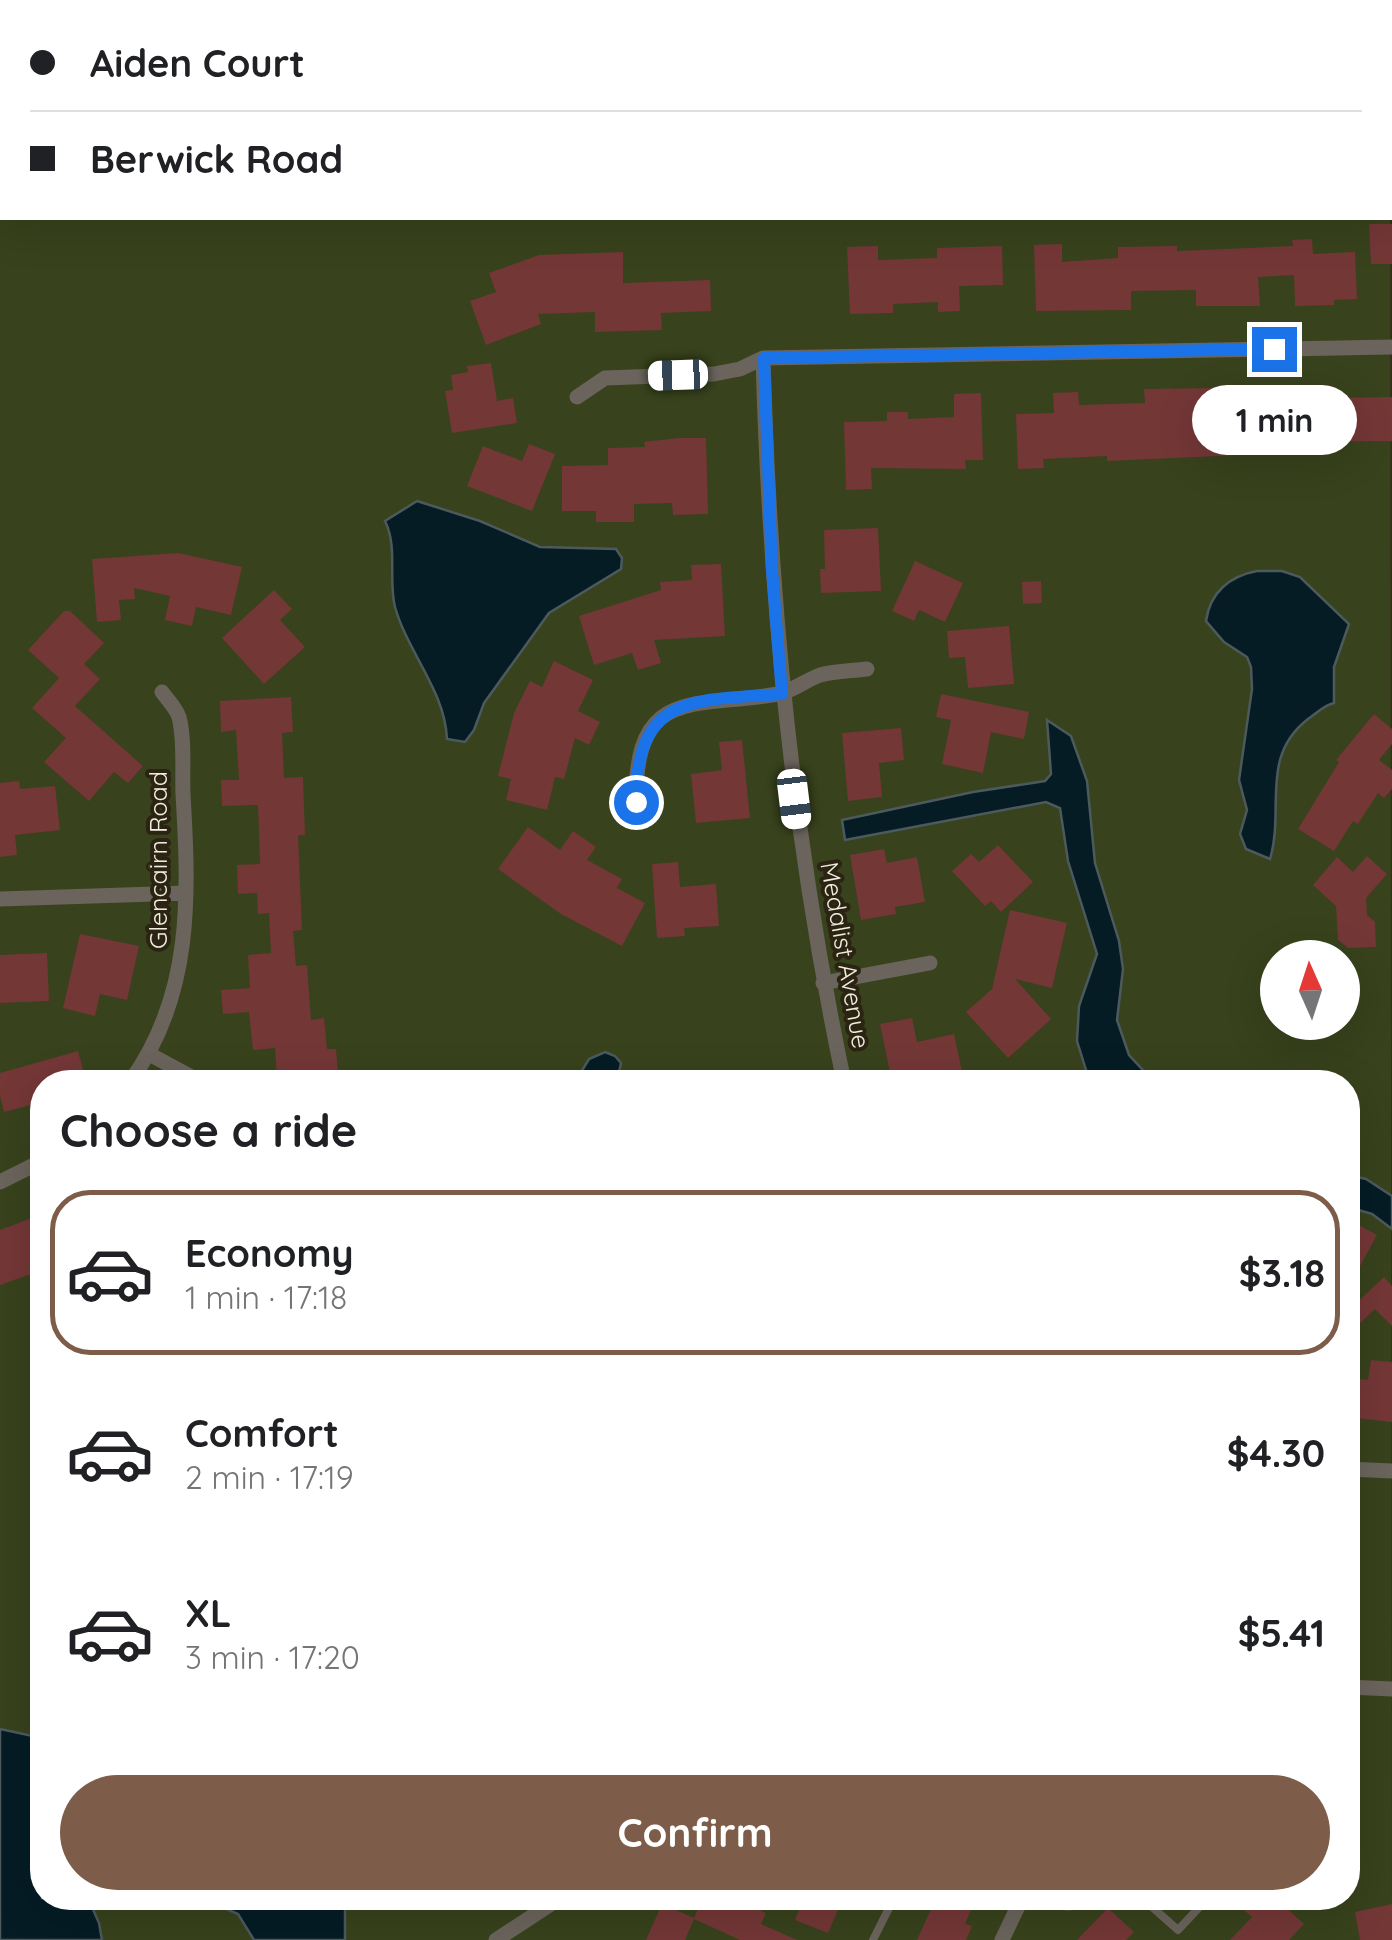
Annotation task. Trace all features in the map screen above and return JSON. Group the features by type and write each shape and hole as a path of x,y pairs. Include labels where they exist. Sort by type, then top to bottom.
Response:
{"street":[{"path":"577,396 605,378 714,374 740,369 764,358 1392,347"},
{"name":"Medalist Avenue","path":"764,358 772,570 782,694 799,834 841,1070"},
{"path":"636,802 642,746 656,724 670,712 694,702 782,694 820,675 867,668"},
{"name":"Glencairn Road","path":"138,1070 164,1025 183,958 186,893 178,715 162,692"},
{"path":"0,899 186,893"},
{"path":"823,983 930,963"},
{"path":"149,1054 179,1070"},
{"path":"0,1182 30,1167"},
{"path":"1360,1469 1392,1470"},
{"path":"1360,1688 1392,1689"},
{"path":"496,1940 542,1910"},
{"path":"1002,1940 1018,1910"}],"lane":[{"path":"873,1940 888,1910"},
{"path":"1156,1910 1178,1930 1197,1910"}],"green space":[{"path":"0,220 1390,220 1392,1940 0,1940"}],"water":[{"path":"417,501 480,521 540,547 616,549 622,558 621,569 549,613 484,703 465,742 447,739 440,705 395,607 391,541 385,521"},
{"path":"1257,571 1282,571 1300,577 1349,624 1334,667 1334,703 1293,734 1278,767 1270,859 1246,849 1240,834 1247,810 1239,780 1252,689 1251,667 1247,657 1224,642 1206,621 1212,602 1223,587"},
{"path":"1047,720 1071,736 1087,781 1095,863 1119,941 1123,969 1117,1020 1129,1055 1143,1070 1086,1070 1077,1041 1079,1006 1097,954 1068,861 1060,808 1046,802 845,840 842,820 1045,781 1051,774"},
{"path":"605,1052 621,1063 620,1070 582,1070 589,1059"},
{"path":"1360,1178 1392,1196 1392,1229 1360,1210"},
{"path":"0,1729 30,1735 30,1910 93,1910 102,1940 0,1940"},
{"path":"229,1910 345,1910 345,1940 254,1940 238,1914"}],"building":[{"path":"1369,224 1392,224 1392,264 1371,264"},
{"path":"1312,239 1313,254 1355,252 1357,299 1334,300 1334,305 1295,306 1294,275 1258,277 1260,306 1196,306 1196,290 1131,291 1131,310 1036,311 1034,245 1062,244 1062,262 1118,258 1118,247 1177,246 1177,251 1293,246 1292,240"},
{"path":"878,246 878,260 937,258 937,248 1002,246 1003,285 959,286 960,311 938,312 938,302 893,304 893,313 850,314 847,247"},
{"path":"623,252 623,283 710,280 711,311 661,313 662,330 595,332 595,312 538,314 541,324 486,345 470,301 496,292 489,273 539,255"},
{"path":"491,363 497,401 513,398 517,423 452,433 445,391 453,390 451,375 468,372 467,366"},
{"path":"1333,386 1333,398 1392,397 1392,441 1262,442 1262,454 1107,461 1107,456 1043,459 1044,468 1018,469 1016,414 1054,413 1053,393 1078,392 1079,405 1145,403 1144,389 1217,388 1217,407 1271,405 1271,387"},
{"path":"981,393 983,460 965,460 966,469 871,468 872,489 846,490 844,422 887,421 887,412 908,412 908,419 954,417 954,394"},
{"path":"706,438 708,514 673,515 672,503 634,504 634,522 596,522 596,511 562,511 562,466 608,465 608,448 645,447 644,442"},
{"path":"529,444 555,454 532,511 467,486 483,446 522,461"},
{"path":"878,528 881,591 821,593 824,530"},
{"path":"178,553 242,567 231,615 196,607 192,626 165,620 170,596 134,588 135,599 119,600 121,620 97,622 92,559"},
{"path":"915,561 963,583 945,622 919,610 914,621 892,611"},
{"path":"721,564 725,636 654,640 661,663 638,670 632,653 594,665 579,616 661,590 660,582 692,580 691,565"},
{"path":"1041,581 1042,603 1023,604 1022,582"},
{"path":"274,590 292,609 280,620 305,647 264,684 222,638"},
{"path":"64,611 70,611 104,643 84,664 100,679 75,706 143,766 128,783 114,772 89,801 44,762 66,738 32,708 59,678 28,650"},
{"path":"1009,626 1014,684 968,688 965,657 949,658 947,631"},
{"path":"554,661 593,680 578,711 600,722 589,745 575,738 564,779 555,777 547,810 506,800 511,779 498,776 514,713 530,681 542,687"},
{"path":"941,694 1029,712 1024,739 991,732 983,773 942,764 951,720 936,717"},
{"path":"291,697 293,732 282,733 284,778 303,777 305,835 298,835 302,930 293,931 296,966 307,965 311,1020 324,1018 327,1049 336,1049 338,1070 276,1070 275,1048 253,1050 249,1012 223,1014 221,990 250,988 248,955 271,953 269,913 258,914 257,893 238,894 237,865 260,864 258,805 222,806 221,780 239,780 236,730 221,732 220,701"},
{"path":"1374,714 1392,729 1392,744 1379,760 1392,770 1392,789 1384,798 1378,793 1334,851 1298,829 1339,762 1336,760"},
{"path":"901,728 904,760 879,763 882,797 848,801 842,733"},
{"path":"742,740 750,818 696,823 691,774 722,770 719,742"},
{"path":"19,781 20,789 55,786 60,830 15,835 17,855 0,857 0,783"},
{"path":"528,827 560,850 573,831 596,847 587,860 622,879 617,888 645,903 622,946 561,914 498,869"},
{"path":"998,845 1033,882 1001,912 991,901 985,906 952,871 971,854 979,862"},
{"path":"884,849 887,863 917,857 925,902 895,907 896,914 861,920 850,855"},
{"path":"1367,856 1387,874 1366,898 1367,915 1375,922 1376,947 1360,948 1360,940 1338,940 1336,906 1313,885 1337,857 1353,872"},
{"path":"678,862 680,887 716,884 719,926 684,928 685,936 657,938 652,864"},
{"path":"1010,910 1067,923 1052,988 1015,979 1051,1019 1008,1058 966,1012 992,989"},
{"path":"80,934 139,946 127,1000 100,994 95,1016 63,1008"},
{"path":"47,953 49,1001 0,1003 0,955"},
{"path":"912,1018 917,1042 954,1034 962,1070 890,1070 880,1024"},
{"path":"78,1051 83,1070 30,1070 30,1105 4,1112 0,1073"},
{"path":"30,1219 30,1274 0,1285 0,1230"},
{"path":"1360,1226 1377,1235 1360,1266"},
{"path":"1384,1277 1392,1286 1392,1326 1375,1309 1360,1323 1360,1300"},
{"path":"1371,1360 1392,1362 1392,1422 1360,1418 1360,1379 1368,1380"},
{"path":"1392,1904 1392,1940 1360,1940 1355,1912"},
{"path":"659,1910 676,1910 694,1918 698,1910 760,1910 766,1913 761,1924 797,1940 740,1940 694,1919 685,1940 646,1940"},
{"path":"799,1910 838,1910 828,1933 795,1920"},
{"path":"931,1910 971,1910 965,1924 972,1926 966,1940 917,1940"},
{"path":"1106,1910 1134,1932 1126,1940 1077,1940"},
{"path":"1244,1910 1288,1910 1304,1924 1289,1940 1230,1940 1252,1917"}],"route":[{"path":"636,802 642,746 656,724 670,712 694,702 782,694 772,570 764,358 1274,349"}]}
